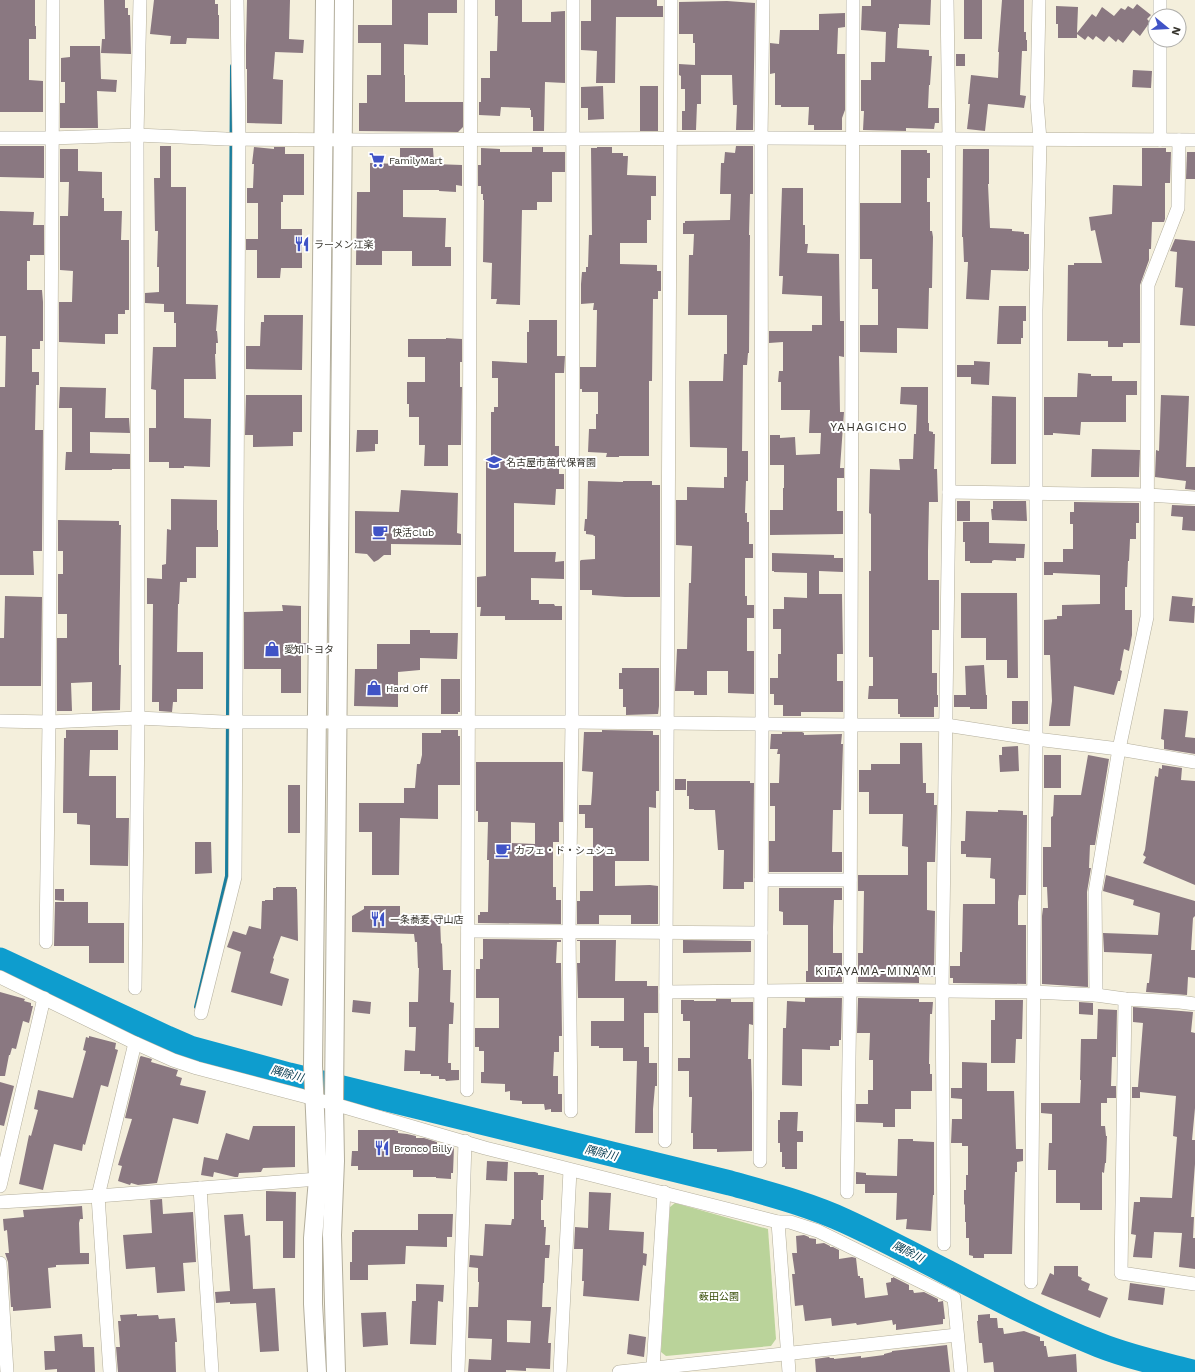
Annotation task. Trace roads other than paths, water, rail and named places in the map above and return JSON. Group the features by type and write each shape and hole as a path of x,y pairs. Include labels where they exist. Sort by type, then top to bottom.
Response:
{"street":[{"path":"46,942 49,722 51,138 53,0"},
{"path":"135,988 138,718 137,135 140,0"},
{"path":"201,1013 235,877 232,722 237,0"},
{"path":"317,1372 313,1304 313,1238 318,1179 313,1066 325,0"},
{"path":"336,1372 332,1235 335,1161 334,1104 344,0"},
{"path":"467,1090 471,0"},
{"path":"571,1111 569,932 572,722 573,0"},
{"path":"665,1141 671,0"},
{"path":"760,1161 762,725 761,138 763,0"},
{"path":"847,1192 850,990 854,0"},
{"path":"944,1244 942,991 949,492 949,139 947,0"},
{"path":"1031,1282 1036,740 1036,310 1040,140 1037,102 1039,0"},
{"path":"1160,48 1160,140"},
{"path":"0,138 137,135 323,139 761,138 854,140 1195,140"},
{"path":"1096,995 1094,892 1118,749 1147,617 1148,285 1178,208 1179,140"},
{"path":"949,492 1148,495 1195,498"},
{"path":"0,721 49,722 138,718 232,722 572,722 762,725 946,725 1036,740 1118,749 1195,762"},
{"path":"761,880 850,880"},
{"path":"468,931 761,933"},
{"path":"0,976 135,1043 173,1060 196,1068 334,1104 570,1170 664,1192 778,1222 790,1222 818,1231 954,1298 961,1372"},
{"path":"666,992 850,990 1033,992 1096,995 1125,999 1195,1004"},
{"path":"0,1186 44,998"},
{"path":"1125,999 1121,1272 1195,1284"},
{"path":"110,1372 98,1196 135,1043"},
{"path":"458,1372 465,1141"},
{"path":"560,1372 570,1170"},
{"path":"0,1202 318,1179"},
{"path":"200,1188 212,1372"},
{"path":"653,1368 664,1192"},
{"path":"778,1222 789,1372"},
{"path":"0,1264 7,1372"},
{"path":"619,1372 957,1335"}],"waterway":[{"path":"196,1007 227,876 232,66"},
{"name":"隅除川","path":"0,960 190,1048 289,1075 730,1183 803,1204 877,1236 1067,1332 1122,1353 1192,1372"}],"place":[{"name":"FamilyMart","path":"377,160"},
{"name":"ラーメン江楽","path":"302,244"},
{"name":"名古屋市苗代保育園","path":"494,462"},
{"name":"快活Club","path":"380,532"},
{"name":"愛知トヨタ","path":"272,649"},
{"name":"Hard Off","path":"374,688"},
{"name":"カフェ・ド・シュシュ","path":"503,850"},
{"name":"一条蕎麦 守山店","path":"378,919"},
{"name":"Bronco Billy","path":"382,1148"}],"district":[{"name":"YAHAGICHO","path":"869,427"},
{"name":"KITAYAMA-MINAMI","path":"876,971"}],"park label":[{"name":"薮田公園","path":"719,1296"}]}
